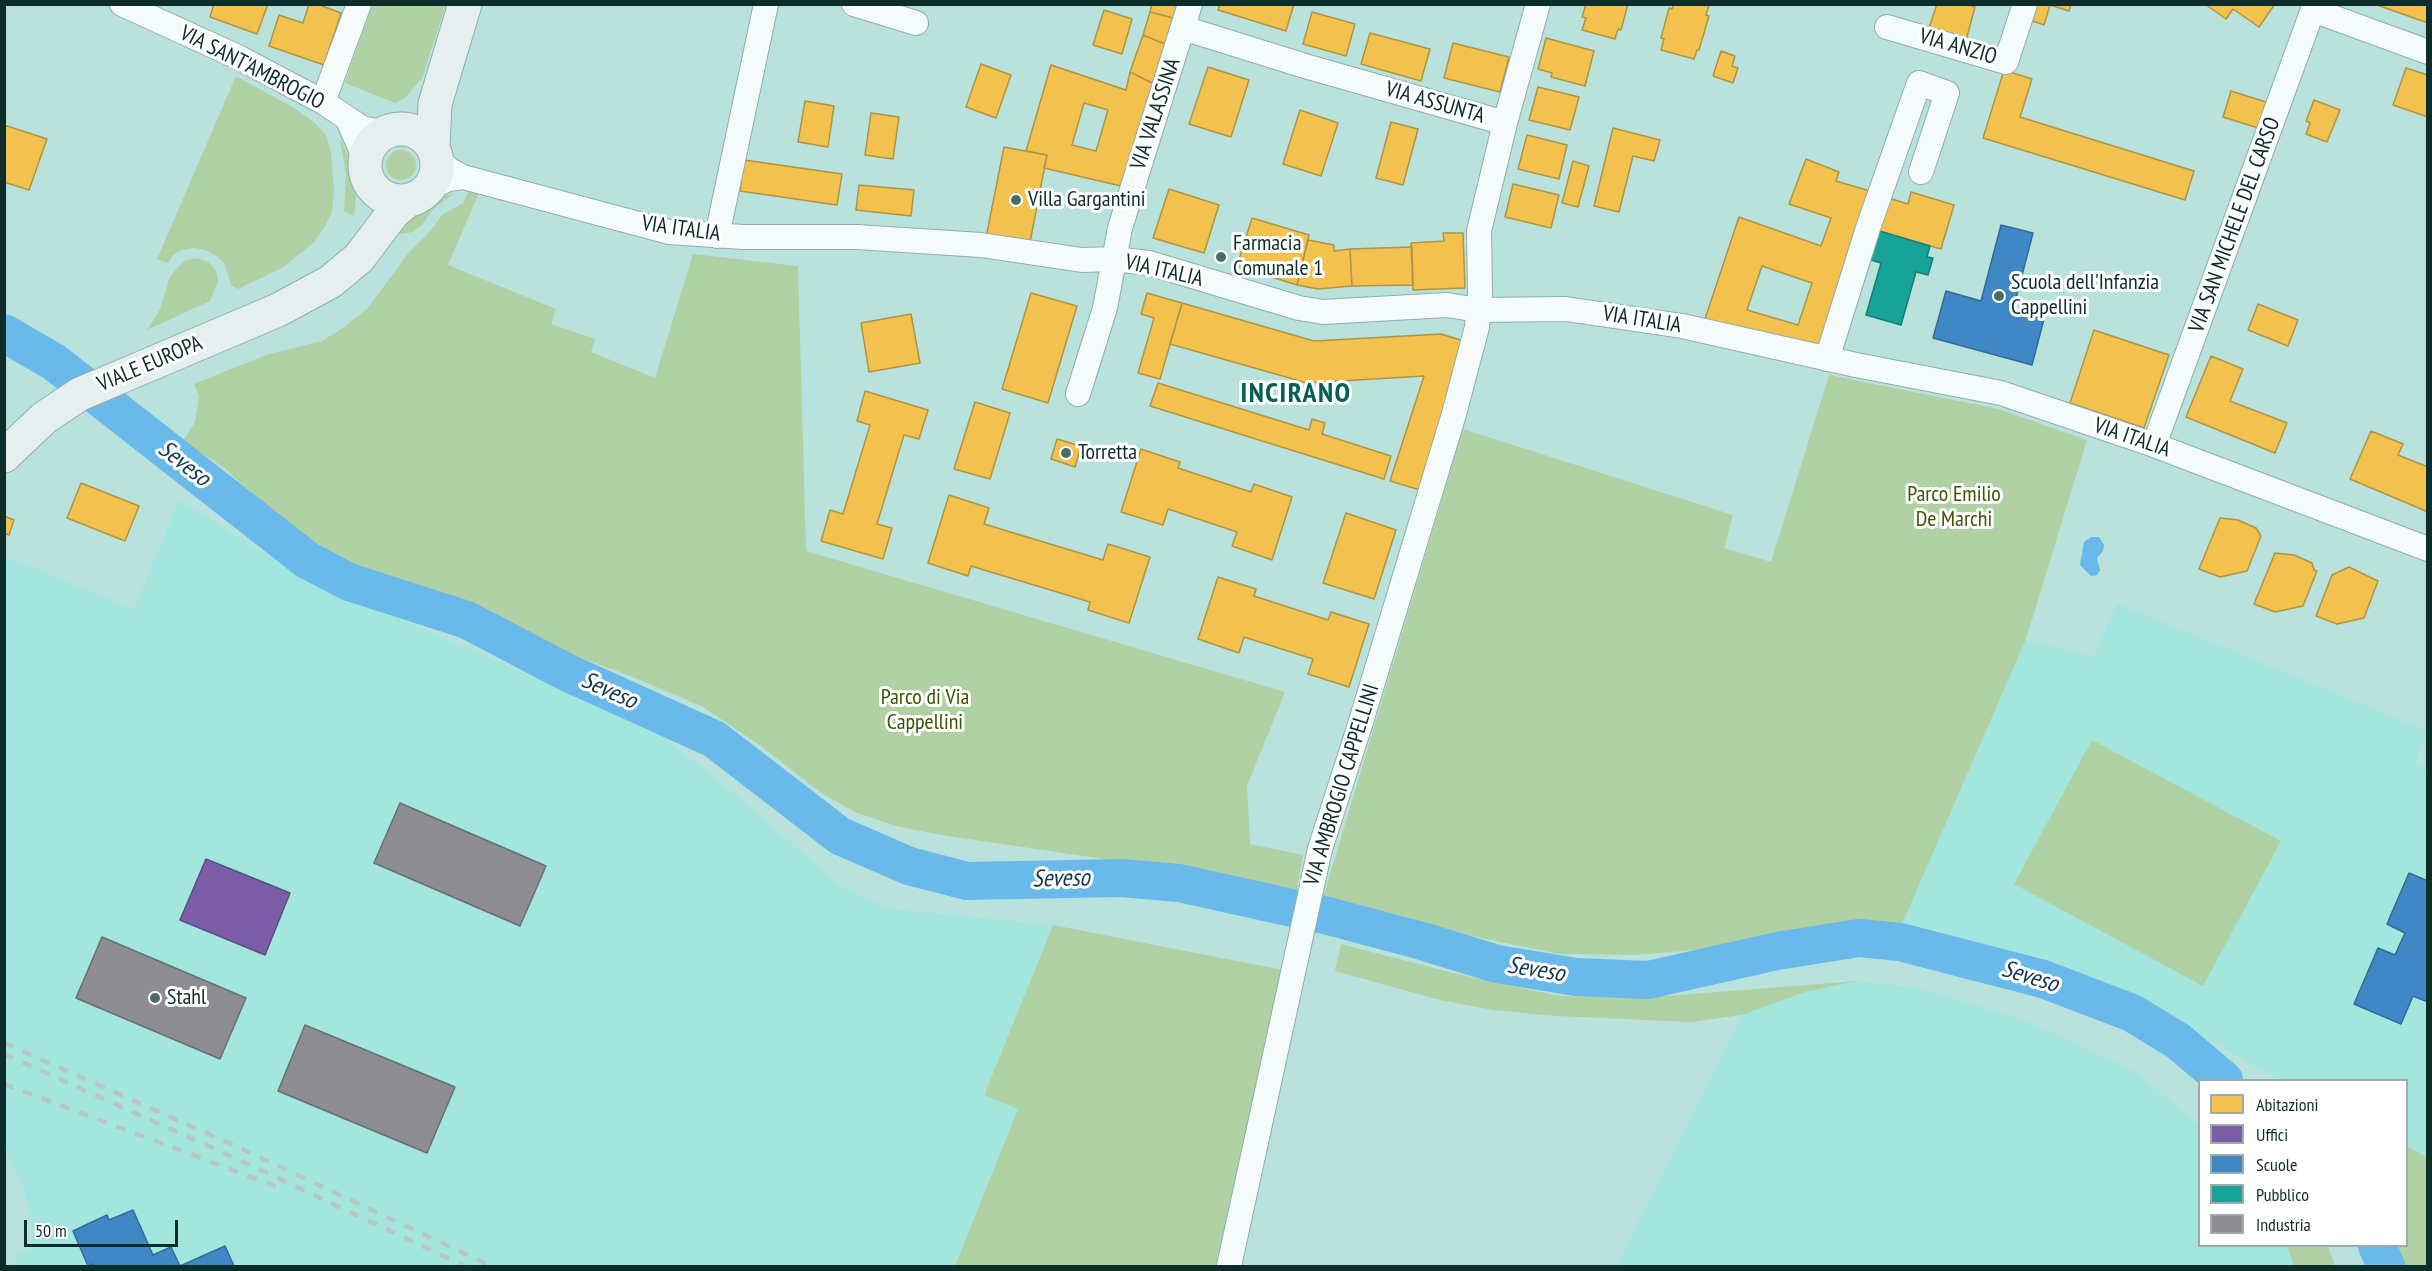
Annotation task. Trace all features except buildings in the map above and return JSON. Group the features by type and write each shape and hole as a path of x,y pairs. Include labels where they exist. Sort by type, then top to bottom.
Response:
{"street":[{"name":"VIA SANT'AMBROGIO","path":"122,4 240,58 323,102 362,128 389,131"},
{"path":"323,102 359,4"},
{"path":"417,195 433,180 435,104 465,4"},
{"path":"717,236 766,4"},
{"path":"854,4 916,23"},
{"name":"VIA VALASSINA","path":"1078,394 1105,308 1120,228 1190,4"},
{"path":"1505,123 1538,4"},
{"name":"VIA ANZIO","path":"1887,27 2006,62 2025,4"},
{"path":"2314,7 2427,52"},
{"name":"VIA SAN MICHELE DEL CARSO","path":"2154,445 2314,7"},
{"name":"VIA ASSUNTA","path":"1183,28 1305,66 1505,123 1479,231 1479,310"},
{"path":"367,171 369,148 422,105 441,79"},
{"path":"1827,358 1868,228 1919,83 1947,93 1921,172"},
{"path":"348,120 376,191 385,197 396,200 417,195 448,179 464,177"},
{"path":"389,131 406,129 417,132 426,139 435,153"},
{"name":"VIA ITALIA","path":"435,153 450,170 464,177 669,232 717,236 857,237 981,245 1082,260 1114,259 1149,263 1299,308 1323,312 1447,305 1479,310 1566,309 1693,328 2001,393 2154,445 2427,549"},
{"name":"VIALE EUROPA","path":"308,293 328,273 355,236 366,210 367,171"},
{"name":"VIALE EUROPA","path":"9,451 61,406 80,394 278,310 330,282 344,273 359,258 393,213 417,195"},
{"name":"VIA AMBROGIO CAPPELLINI","path":"1229,1266 1320,849 1454,414 1477,327 1479,310"}],"shaded area":[{"name":"Stahl","path":"179,500 305,578 650,727 725,786 842,887 892,909 1053,925 984,1094 1019,1108 955,1266 15,1266 17,1249 30,1250 32,1233 22,1183 5,1148 5,556 134,609"},
{"path":"2091,537 2099,537 2104,545 2103,551 2097,558 2100,570 2097,575 2091,576 2080,565 2084,542"},
{"path":"2117,603 2427,731 2415,764 2428,770 2427,1157 2408,1147 2408,1079 2277,1079 2140,1000 2059,965 1981,944 1899,931 2026,639 2093,657"},
{"path":"1856,981 1920,988 2029,1022 2136,1072 2198,1124 2198,1247 2287,1247 2294,1266 1616,1266 1742,1015 1805,992"}],"green space":[{"path":"372,5 446,5 422,78 405,98 395,103 345,83"},
{"path":"236,76 294,108 314,122 326,135 331,152 334,192 332,212 313,243 282,268 238,289 232,286 224,263 205,250 194,248 182,250 173,255 168,263 157,259"},
{"path":"340,139 350,158 356,197 354,216 344,211 346,175"},
{"path":"401,150 412,154 416,165 412,176 401,180 390,176 386,165 390,154"},
{"name":"Parco di Via Cappellini","path":"469,191 479,193 448,265 556,309 551,324 595,339 591,352 655,378 693,254 798,266 806,551 1285,692 1247,786 1250,844 1303,855 1296,894 1145,865 941,835 896,826 855,812 820,792 761,746 703,707 633,677 568,653 501,620 441,596 361,571 324,553 296,533 223,467 183,441 195,422 199,396 194,384 266,355 322,341 343,328 367,309 410,251 429,233 442,215 463,203"},
{"path":"455,193 432,210 422,225 413,232 401,234 394,230 443,196"},
{"path":"198,258 208,262 216,270 218,281 210,301 147,330 160,309 169,279 186,260"},
{"name":"Parco Emilio De Marchi","path":"1829,375 1998,409 2087,440 2026,639 1899,931 1854,929 1810,933 1707,949 1636,955 1559,954 1472,936 1323,898 1463,429 1733,515 1724,548 1771,562"},
{"path":"2092,740 2281,841 2203,986 2014,884"},
{"path":"1053,925 1288,971 1219,1266 955,1266 1018,1109 984,1095"},
{"path":"1341,944 1453,973 1559,996 1655,997 1856,981 1805,992 1742,1015 1690,1022 1556,1016 1493,1010 1440,1000 1335,971"},
{"path":"2408,1147 2427,1157 2427,1266 2397,1266 2390,1247 2408,1247"},
{"path":"2287,1247 2328,1247 2335,1266 2294,1266"}],"waterway":[{"name":"Seveso","path":"4,333 54,362 307,560 349,582 467,620 566,672 714,739 840,836 909,866 967,881 1121,878 1179,883 1328,916 1497,964 1576,977 1648,980 1777,951 1859,938 1900,942 2043,979 2132,1013 2178,1041 2223,1079"},
{"name":"Seveso","path":"2377,1247 2386,1266"}],"railway":[{"path":"4,1043 240,1148 491,1266"},
{"path":"4,1054 235,1158 465,1266"},
{"path":"4,1084 283,1189"}],"place":[{"name":"Villa Gargantini","path":"1016,200"},
{"name":"Farmacia Comunale 1","path":"1221,257"},
{"name":"Scuola dell'Infanzia Cappellini","path":"1999,296"},
{"name":"Torretta","path":"1066,453"},
{"name":"Stahl","path":"155,998"}],"district":[{"name":"INCIRANO","path":"1296,394"}]}
